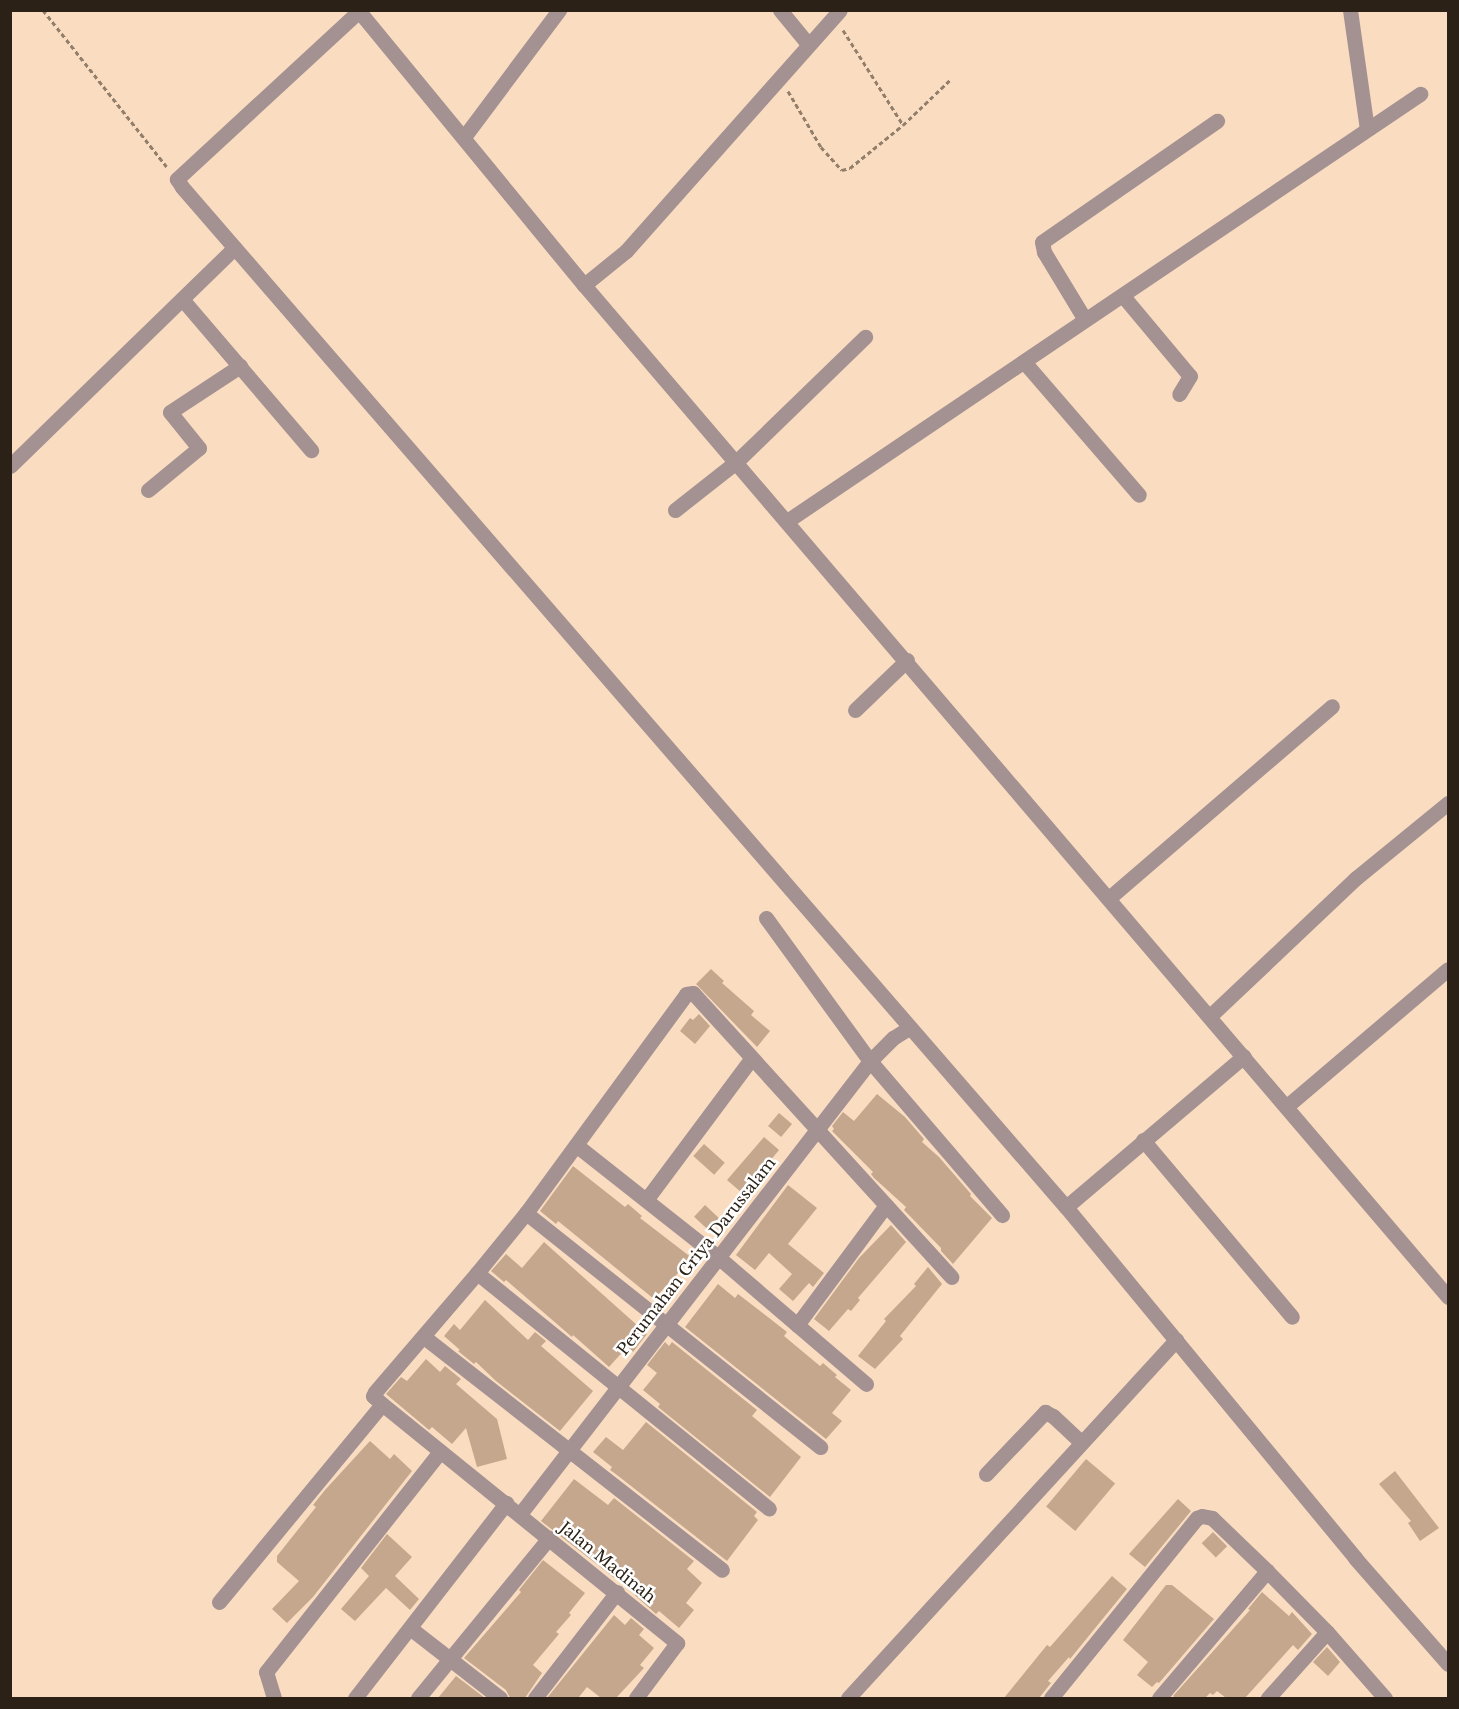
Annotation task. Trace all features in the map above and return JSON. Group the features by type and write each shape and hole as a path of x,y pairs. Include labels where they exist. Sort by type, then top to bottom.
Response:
{"street":[{"path":"464,137 559,10"},
{"path":"780,10 808,44"},
{"path":"1350,10 1366,129"},
{"path":"1449,1297 1287,1106 1239,1061 1210,1016 1109,898 896,671 786,521 730,466 464,137 357,13 177,179 227,254 1066,1208 1355,1558 1449,1664"},
{"path":"584,285 626,250 837,13"},
{"path":"786,521 1025,363 1084,318 1123,296 1420,94"},
{"path":"1084,318 1044,252 1042,242 1217,122"},
{"path":"10,466 227,254"},
{"path":"1123,296 1190,376 1179,394"},
{"path":"183,299 311,450"},
{"path":"675,510 730,466 865,337"},
{"path":"1025,363 1139,495"},
{"path":"148,490 199,448 170,412 240,366"},
{"path":"855,710 896,671"},
{"path":"1109,898 1332,706"},
{"path":"1210,1016 1356,878 1449,804"},
{"path":"766,918 1002,1215"},
{"path":"1287,1106 1449,969"},
{"path":"219,1602 382,1404 374,1396 375,1392 424,1337 526,1213 688,992 693,993 951,1277"},
{"name":"Perumahan Griya Darussalam","path":"520,1514 875,1056 893,1038 909,1028"},
{"path":"646,1200 752,1058"},
{"path":"1066,1208 1143,1140 1239,1061"},
{"path":"1143,1140 1292,1317"},
{"path":"576,1145 718,1257 866,1384"},
{"path":"797,1325 886,1205"},
{"path":"526,1213 820,1447"},
{"path":"477,1273 769,1509"},
{"path":"424,1337 722,1570"},
{"path":"848,1698 1176,1340"},
{"name":"Jalan Madinah","path":"382,1404 672,1638 676,1645 636,1698"},
{"path":"986,1474 1045,1412 1053,1416 1081,1442"},
{"path":"274,1698 266,1672 440,1452"},
{"path":"354,1698 506,1503"},
{"path":"1051,1698 1197,1518 1202,1516 1212,1518 1327,1632 1379,1696"},
{"path":"418,1698 549,1538"},
{"path":"1160,1698 1267,1571"},
{"path":"535,1698 616,1592"},
{"path":"410,1628 448,1660 500,1698"},
{"path":"1268,1698 1327,1632"}],"path":[{"path":"43,10 177,179"},
{"path":"837,13 903,125"},
{"path":"779,77 821,147 842,171 850,168 903,125 951,80"}],"building":[{"path":"711,969 724,981 722,983 754,1011 751,1015 770,1031 757,1047 696,984"},
{"path":"699,1014 710,1026 695,1044 680,1031 690,1018 693,1020"},
{"path":"877,1094 905,1117 924,1139 922,1142 939,1157 971,1194 970,1196 992,1218 953,1264 941,1248 904,1210 906,1207 874,1178 871,1174 873,1172 832,1131 834,1129 832,1126 843,1112 854,1121"},
{"path":"779,1113 792,1124 781,1137 768,1126"},
{"path":"764,1137 779,1150 765,1167 768,1169 742,1193 727,1180"},
{"path":"704,1144 725,1163 714,1175 693,1156"},
{"path":"573,1166 625,1207 628,1204 642,1216 640,1218 692,1258 654,1299 558,1221 556,1224 540,1211"},
{"path":"788,1185 817,1208 788,1244 824,1273 813,1287 809,1283 793,1301 779,1289 792,1274 769,1253 755,1270 736,1255"},
{"path":"705,1205 719,1218 708,1230 694,1217"},
{"path":"891,1225 906,1242 858,1298 860,1300 851,1311 848,1309 829,1331 814,1319 859,1258"},
{"path":"544,1242 647,1334 633,1352 627,1347 609,1367 506,1280 504,1282 491,1271 506,1254 522,1268"},
{"path":"928,1267 942,1284 900,1336 903,1339 875,1369 858,1356 886,1321 884,1319 916,1286 914,1284"},
{"path":"718,1284 735,1298 738,1294 787,1332 784,1336 820,1366 823,1363 851,1390 832,1413 842,1421 826,1439 685,1327"},
{"path":"485,1300 528,1340 535,1332 546,1341 541,1346 593,1391 560,1431 496,1381 476,1362 474,1364 458,1351 460,1350 444,1336 454,1324 460,1330"},
{"path":"665,1342 669,1346 672,1342 757,1410 752,1416 801,1457 770,1497 658,1407 660,1404 643,1390 657,1373 647,1365"},
{"path":"426,1359 440,1372 445,1366 461,1379 456,1384 497,1419 507,1459 477,1467 466,1428 452,1444 432,1427 429,1430 386,1394 401,1377 407,1381"},
{"path":"646,1422 757,1512 754,1516 758,1520 727,1561 610,1470 612,1467 593,1452 606,1437 623,1450"},
{"path":"370,1441 390,1459 394,1454 412,1471 313,1597 287,1623 272,1609 299,1581 277,1562 277,1556 316,1507 313,1505 325,1490"},
{"path":"1086,1459 1115,1483 1075,1531 1046,1506"},
{"path":"1395,1471 1439,1528 1420,1541 1408,1523 1411,1521 1379,1484"},
{"path":"574,1479 608,1505 614,1498 694,1561 687,1569 702,1583 686,1603 694,1610 679,1628 659,1611 656,1614 621,1583 541,1521"},
{"path":"1178,1499 1191,1511 1145,1567 1129,1554"},
{"path":"1213,1532 1227,1546 1216,1557 1202,1543"},
{"path":"387,1534 412,1557 395,1576 419,1599 410,1610 386,1588 355,1621 341,1609 369,1576 361,1568"},
{"path":"543,1560 585,1593 569,1613 571,1615 556,1632 559,1634 533,1665 542,1673 525,1698 510,1698 506,1690 464,1658 521,1592 519,1590"},
{"path":"1112,1576 1127,1589 1070,1659 1069,1657 1048,1681 1051,1683 1039,1698 1004,1698 1047,1645 1050,1647"},
{"path":"1166,1585 1172,1585 1214,1619 1159,1683 1157,1682 1152,1687 1137,1675 1148,1662 1123,1640"},
{"path":"1262,1592 1289,1616 1292,1612 1312,1634 1298,1650 1293,1645 1245,1698 1226,1698 1217,1691 1205,1698 1176,1698 1173,1696 1250,1610 1248,1609"},
{"path":"614,1615 625,1625 631,1618 644,1629 639,1635 654,1648 640,1665 644,1668 616,1698 601,1698 587,1687 579,1697 581,1698 547,1698"},
{"path":"1327,1647 1340,1662 1328,1676 1313,1662"},
{"path":"456,1676 485,1698 438,1698"}]}
